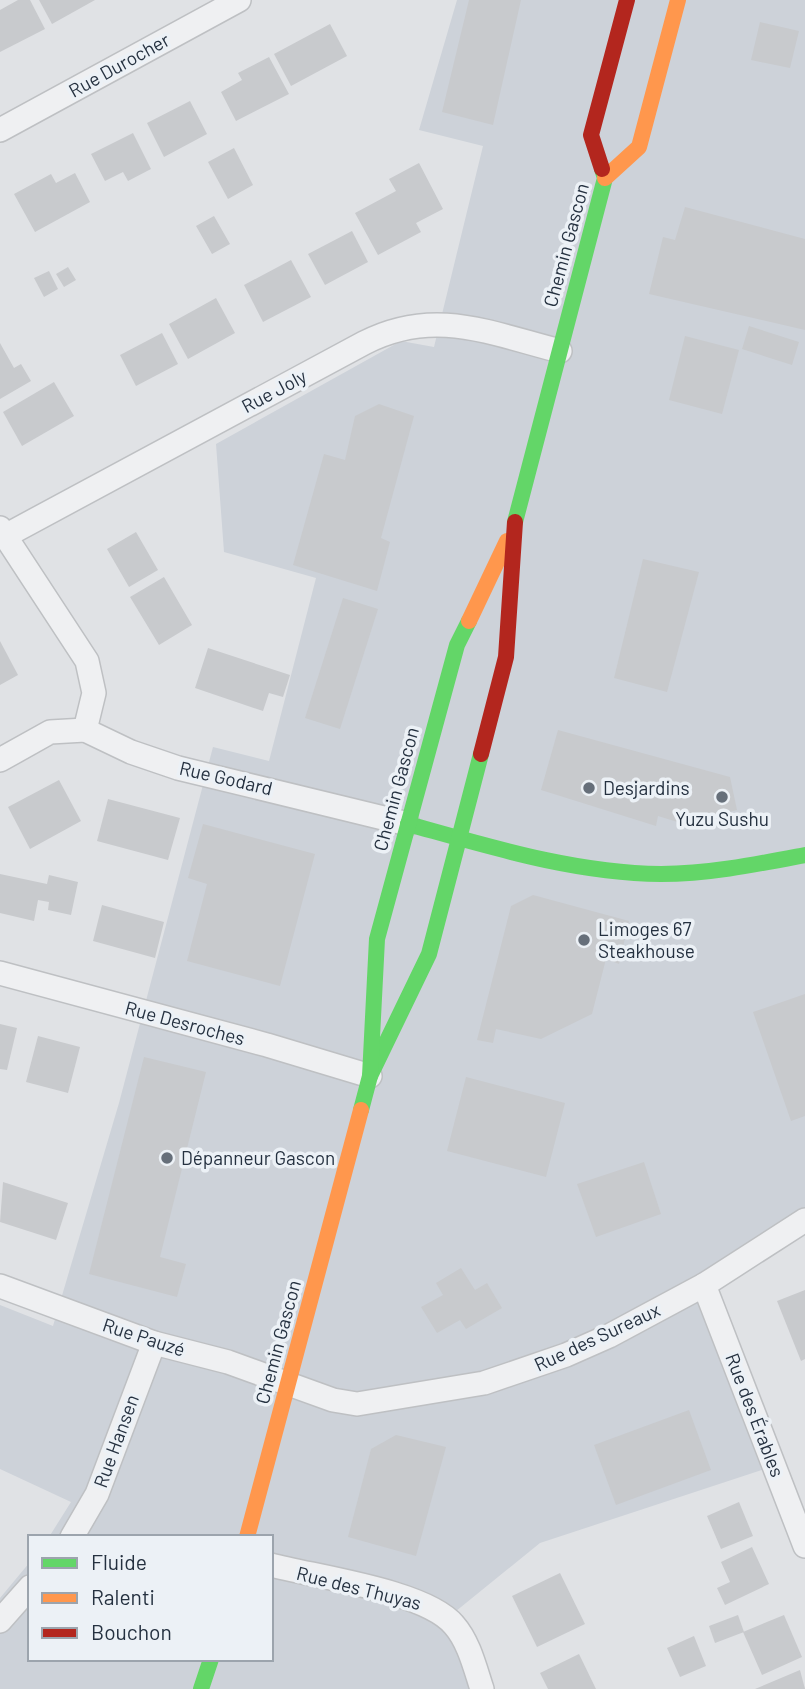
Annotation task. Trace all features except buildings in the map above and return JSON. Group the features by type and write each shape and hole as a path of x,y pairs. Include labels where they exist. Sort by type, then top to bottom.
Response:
{"main road":[{"name":"Chemin Gascon","path":"370,1076 377,939 457,645 514,526 605,178 592,135 627,0"},
{"name":"Chemin Gascon","path":"605,178 639,147 678,0"},
{"name":"Chemin Gascon","path":"248,1535 370,1076 429,954 460,838 506,657 514,526"},
{"name":"Rue Godard","path":"408,824 571,864 659,874 710,871 805,855"},
{"path":"201,1689 210,1661"}],"street":[{"name":"Rue Durocher","path":"0,130 239,0"},
{"name":"Rue Joly","path":"3,532 353,349 408,325 441,324 464,327 560,351"},
{"path":"3,532 87,661 94,693 85,730"},
{"name":"Rue Godard","path":"0,760 50,732 85,730 178,768 408,824"},
{"name":"Rue Desroches","path":"0,974 267,1045 370,1076"},
{"name":"Rue des Sureaux","path":"289,1385 333,1400 357,1404 484,1383 582,1349 704,1285 805,1220"},
{"name":"Rue des Érables","path":"704,1285 805,1546"},
{"name":"Rue Pauzé","path":"0,1286 154,1343 228,1362 289,1385"},
{"name":"Rue Hansen","path":"73,1535 97,1494 154,1343"},
{"name":"Rue des Thuyas","path":"273,1566 431,1606 455,1625 464,1639 482,1689"},
{"path":"0,1621 28,1589"}],"shaded area":[{"path":"457,0 805,0 805,1215 704,1285 768,1468 540,1543 445,1620 471,1689 0,1689 0,1598 28,1564 28,1661 273,1661 273,1535 50,1535 71,1502 0,1469 0,1305 53,1326 119,1103 213,747 269,761 316,578 224,552 216,444 401,341 434,347 483,146 419,130"}],"traffic: fast":[{"path":"515,522 605,178 602,169"},
{"path":"361,1110 370,1076 377,939 457,645 469,621"},
{"path":"370,1076 429,954 481,754"},
{"path":"408,824 533,857 629,873 697,872 805,855"},
{"path":"201,1689 210,1661"}],"traffic: slow":[{"path":"605,178 639,147 678,0"},
{"path":"469,621 507,541"},
{"path":"248,1535 361,1110"}],"traffic: jam":[{"path":"602,169 591,135 627,0"},
{"path":"481,754 506,657 515,522"}],"place":[{"name":"Desjardins","path":"589,788"},
{"name":"Yuzu Sushu","path":"722,797"},
{"name":"Limoges 67 Steakhouse","path":"584,940"},
{"name":"Dépanneur Gascon","path":"167,1158"}]}
